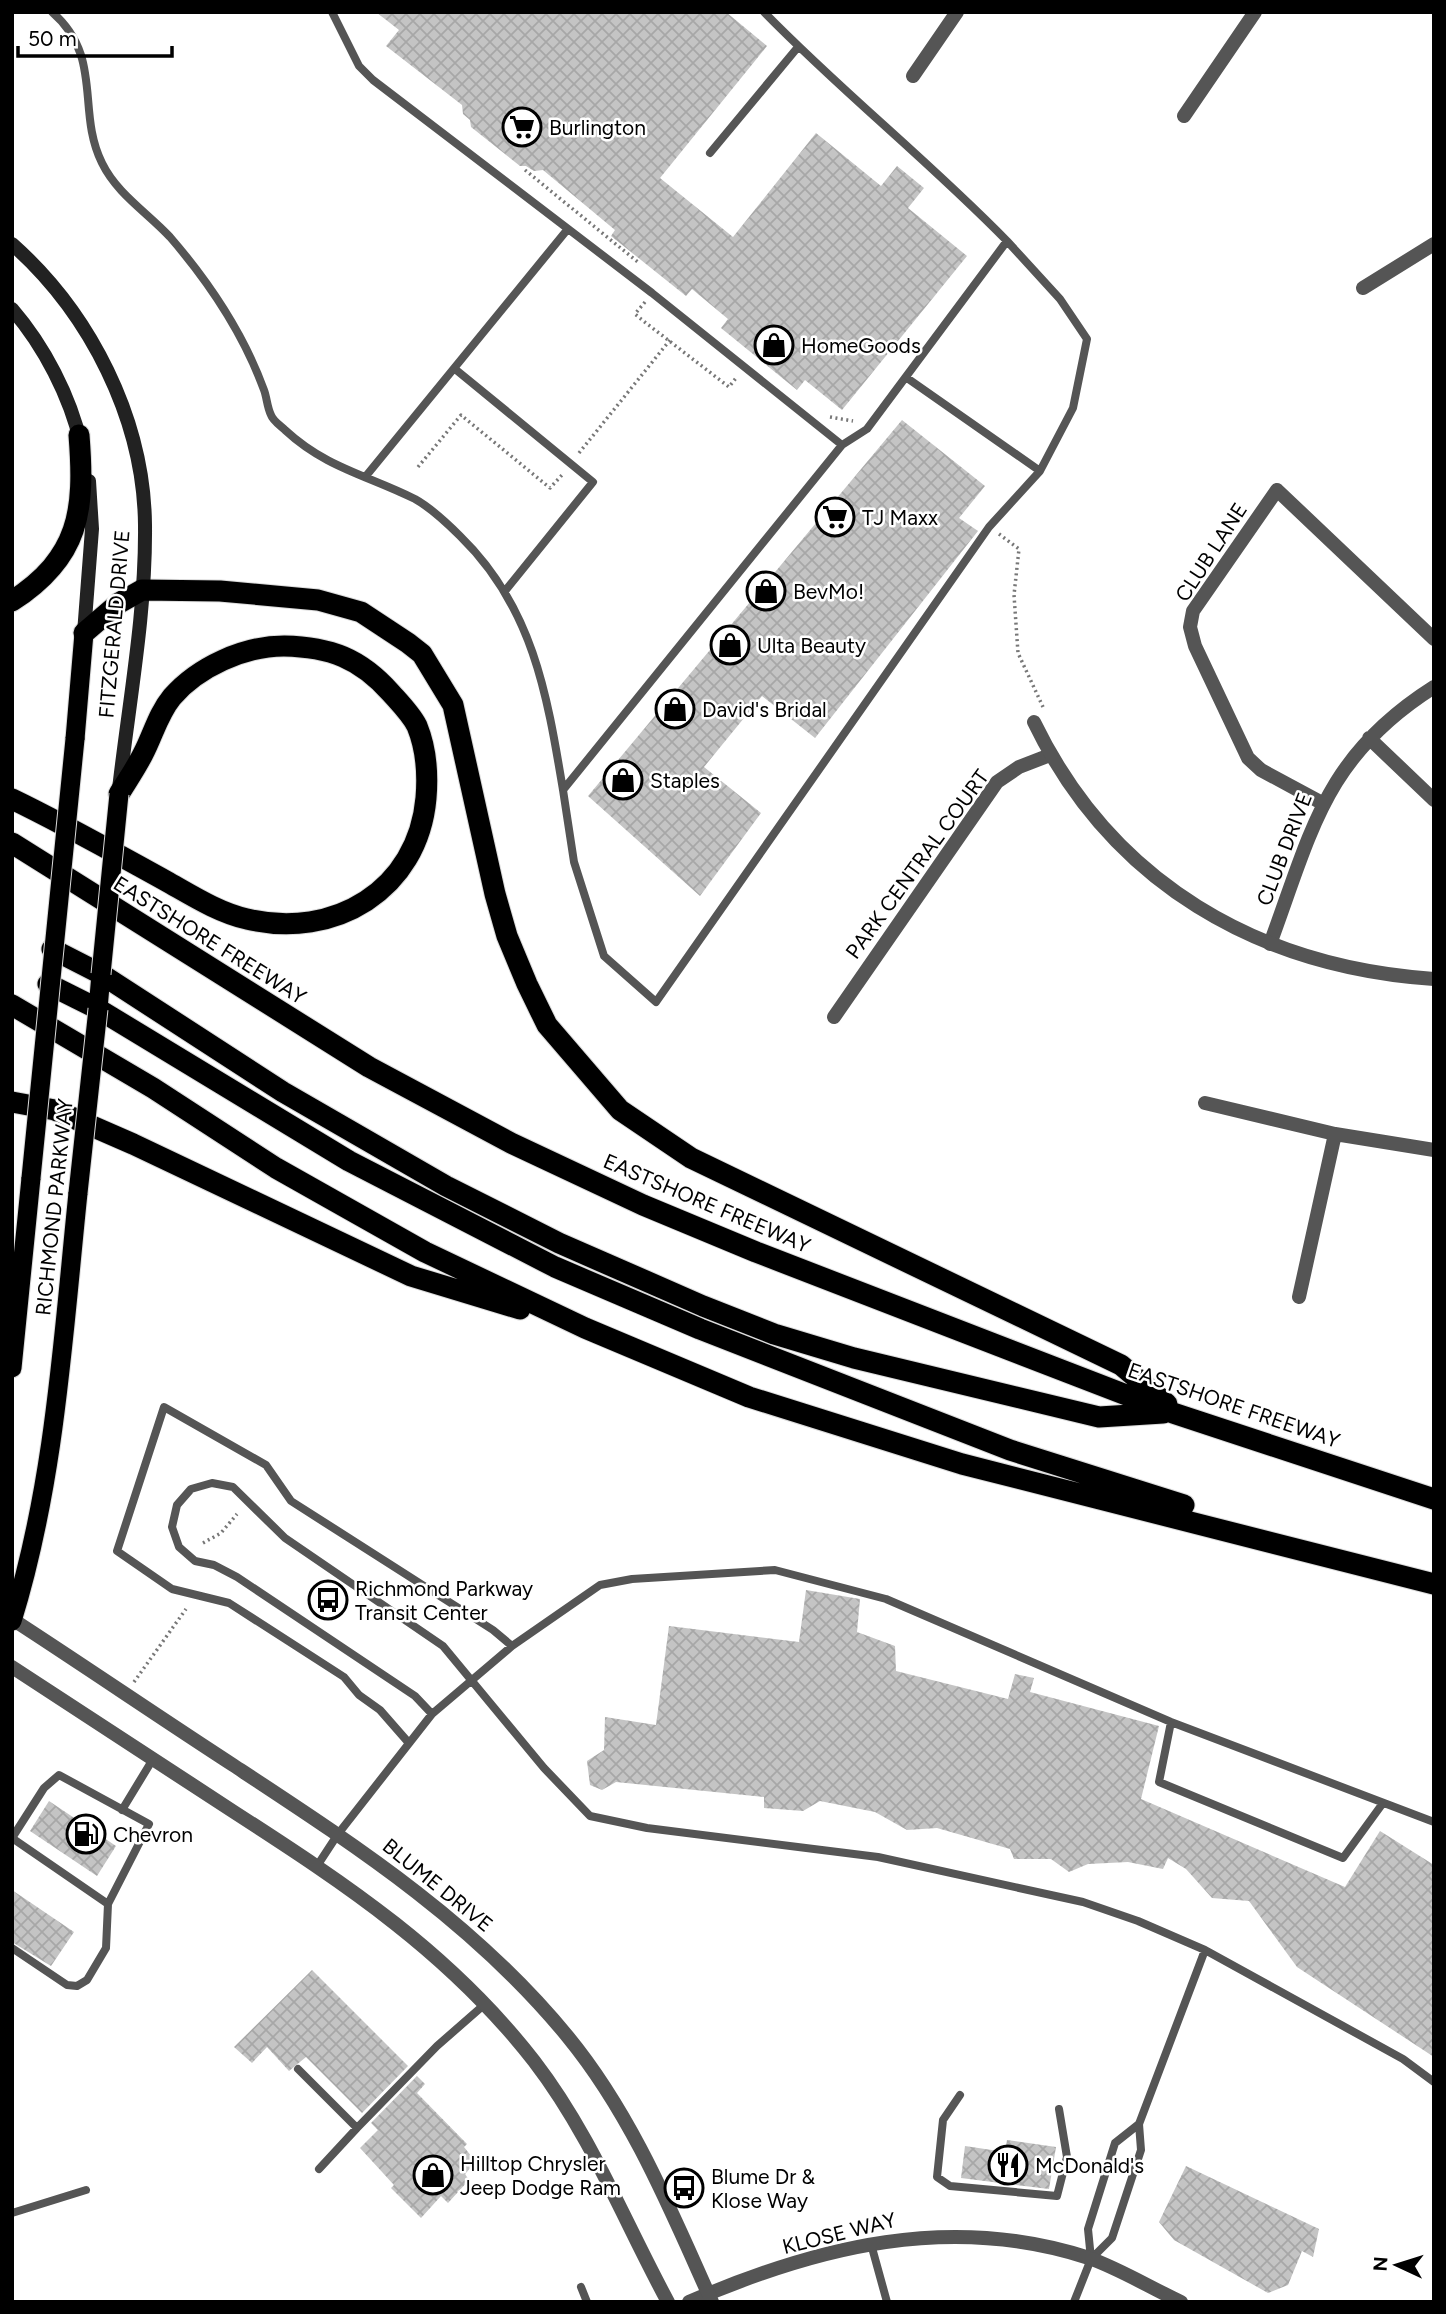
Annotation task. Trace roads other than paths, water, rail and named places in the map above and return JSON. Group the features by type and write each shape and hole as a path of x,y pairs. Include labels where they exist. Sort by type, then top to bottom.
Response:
{"highway":[{"path":"12,601 43,578 62,554 76,528 82,480 79,435"},
{"path":"84,633 119,603 142,590 220,591 318,600 361,612 408,643 429,665 453,705 495,894 507,936 527,984 547,1025 620,1110 691,1158 1121,1365 1176,1414"},
{"name":"RICHMOND PARKWAY","path":"12,1368 84,633"},
{"path":"12,799 209,904 246,919 279,924 337,917 360,905 398,874 422,830 428,780 424,749 416,724 377,678 348,656 309,647 266,646 232,656 201,674 172,697 119,794"},
{"name":"RICHMOND PARKWAY","path":"12,1620 32,1555 44,1493 119,794"},
{"name":"EASTSHORE FREEWAY","path":"12,843 369,1067 511,1143 643,1205 756,1252 1176,1414 1434,1499"},
{"path":"52,949 101,974 283,1091 446,1186 548,1237 703,1306 774,1334 854,1359 1100,1417 1176,1414"},
{"path":"48,984 98,1009 274,1117 452,1217 555,1267 700,1329 1010,1450 1434,1582"},
{"path":"12,1005 153,1088 276,1168 413,1246 585,1328 749,1397 962,1465 1434,1582"},
{"path":"12,1102 55,1110 143,1148 411,1276 585,1328"}],"main road":[{"name":"FITZGERALD DRIVE","path":"12,244 67,303 101,357 127,418 139,469 145,523 142,590 119,794"},
{"name":"FITZGERALD DRIVE","path":"12,309 34,335 59,383 79,435 89,483 92,528 84,633"}],"street":[{"path":"913,76 957,12"},
{"path":"1184,116 1255,12"},
{"path":"1363,288 1434,244"},
{"name":"CLUB LANE","path":"1322,803 1261,770 1248,758 1227,717 1190,627 1193,611 1277,490 1434,639"},
{"name":"CLUB DRIVE","path":"1270,944 1322,803 1351,758 1368,738 1398,709 1434,687"},
{"path":"1034,722 1050,755 1090,814 1127,854 1180,894 1270,944 1320,961 1377,975 1434,979"},
{"path":"1368,738 1434,800"},
{"name":"PARK CENTRAL COURT","path":"834,1017 997,782 1019,767 1050,755"},
{"path":"1205,1102 1335,1134 1434,1150"},
{"path":"1299,1297 1335,1134"},
{"name":"BLUME DRIVE","path":"12,1620 338,1834 451,1917 515,1977 570,2039 622,2116 664,2198 710,2298"},
{"path":"12,1667 317,1866 428,1948 485,2004 535,2062 587,2138 668,2302"},
{"name":"KLOSE WAY","path":"689,2302 710,2298 870,2243 953,2235 1028,2242 1091,2259 1181,2302"}],"lane":[{"path":"52,12 72,35 83,58 94,142 106,171 169,237 205,283 238,334 265,390 271,417 307,451 337,467 366,476 418,501 448,524 478,553 505,591 533,648 563,790 574,862 604,956 656,1002 989,527 1040,471 1073,408 1087,339 1060,299 950,183 798,47 764,12"},
{"path":"332,12 359,66 373,80 652,293 842,445"},
{"path":"710,153 798,47"},
{"path":"366,476 567,230"},
{"path":"563,790 842,445 867,429 1007,241"},
{"path":"454,369 593,482 505,591"},
{"path":"907,378 1040,471"},
{"path":"408,1742 380,1710 359,1695 344,1677 229,1603 172,1589 117,1551 164,1407 265,1465 291,1501 493,1630 512,1646"},
{"path":"432,1714 415,1696 237,1577 214,1565 195,1561 179,1547 172,1527 177,1505 191,1489 212,1483 233,1487 285,1538 443,1646 544,1768 590,1816 647,1828 925,1866 1083,1902 1138,1921 1205,1950 1403,2059 1434,2082"},
{"path":"317,1866 338,1834 432,1714 512,1646 600,1585 632,1578 775,1570 886,1599 1171,1722 1434,1822"},
{"path":"1171,1722 1159,1782 1343,1858 1383,1803"},
{"path":"122,1810 153,1759"},
{"path":"12,1948 67,1985 78,1986 87,1980 106,1948 108,1904 149,1824 60,1775 44,1788 12,1838 108,1904"},
{"path":"1074,2302 1091,2259 1112,2238 1140,2150 1139,2124 1205,1950"},
{"path":"319,2169 437,2046 485,2004"},
{"path":"298,2069 357,2128"},
{"path":"960,2095 943,2120 937,2177 950,2186 1057,2196 1067,2157 1059,2109"},
{"path":"1091,2259 1088,2229 1115,2143 1139,2124"},
{"path":"12,2213 86,2190"},
{"path":"870,2243 887,2302"},
{"path":"581,2287 587,2302"}],"place":[{"name":"Burlington","path":"522,127"},
{"name":"HomeGoods","path":"774,345"},
{"name":"TJ Maxx","path":"835,517"},
{"name":"BevMo!","path":"766,591"},
{"name":"Ulta Beauty","path":"730,645"},
{"name":"David's Bridal","path":"675,709"},
{"name":"Staples","path":"623,780"},
{"name":"Richmond Parkway Transit Center","path":"328,1600"},
{"name":"Chevron","path":"86,1834"},
{"name":"McDonald's","path":"1008,2165"},
{"name":"Hilltop Chrysler Jeep Dodge Ram","path":"433,2175"},
{"name":"Blume Dr & Klose Way","path":"684,2188"}]}
